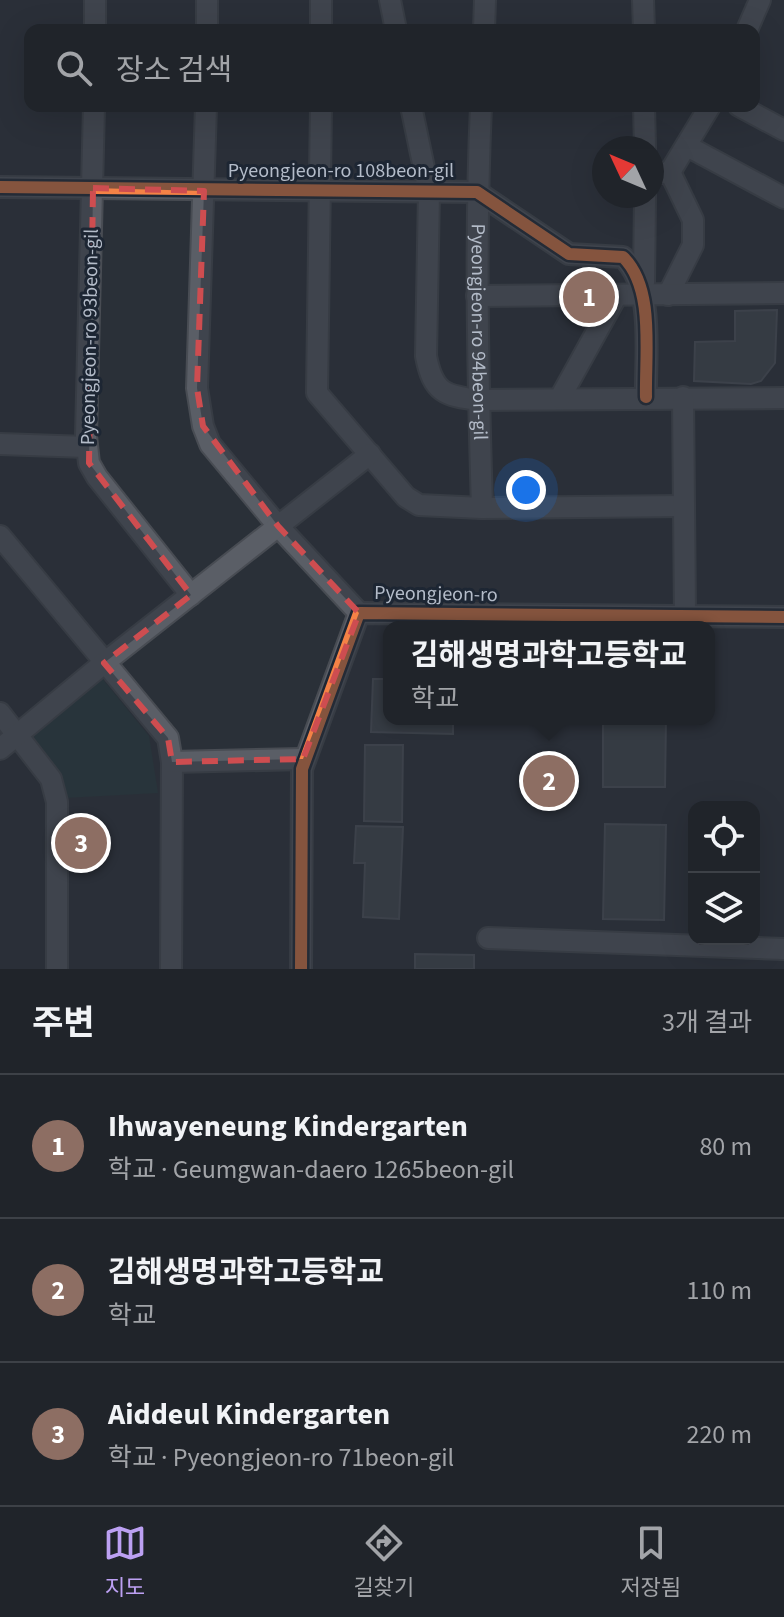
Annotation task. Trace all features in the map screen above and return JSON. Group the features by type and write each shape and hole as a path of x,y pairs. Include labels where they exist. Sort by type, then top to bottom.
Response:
{"street":[{"path":"95,0 95,24"},
{"path":"207,0 207,24"},
{"path":"321,0 321,24"},
{"path":"390,0 395,24"},
{"path":"484,24 485,0"},
{"path":"643,0 644,24"},
{"path":"750,24 760,0"},
{"name":"Pyeongjeon-ro 93beon-gil","path":"94,112 89,463 191,595"},
{"name":"Pyeongjeon-ro","path":"206,112 197,388 203,426 210,444 278,526 359,613 784,617"},
{"name":"Pyeongjeon-ro 108beon-gil","path":"320,190 321,112"},
{"name":"Pyeongjeon-ro 108beon-gil","path":"412,112 429,192 426,356 429,371 437,385 449,396 479,400 784,398"},
{"name":"Pyeongjeon-ro 94beon-gil","path":"481,112 477,296 482,508"},
{"path":"644,112 645,136"},
{"path":"664,170 687,146 707,112"},
{"path":"750,112 784,130"},
{"path":"687,146 784,198"},
{"path":"664,177 693,220 693,245 668,295"},
{"name":"Pyeongjeon-ro 108beon-gil","path":"0,187 477,192"},
{"path":"320,190 317,393 412,502 430,506 482,508 684,506"},
{"path":"477,192 569,254 623,257 635,268 644,295"},
{"path":"645,208 646,397"},
{"path":"477,296 784,293"},
{"path":"560,398 617,295"},
{"path":"683,397 685,616"},
{"path":"0,444 87,447"},
{"path":"0,749 104,663 370,454"},
{"path":"0,536 168,738 172,762 171,969"},
{"name":"Pyeongjeon-ro","path":"301,969 303,759 359,613"},
{"path":"0,713 51,779 57,802 57,969"},
{"path":"172,762 303,759"},
{"path":"488,938 784,949"}],"highlighted area":[{"path":"93,188 204,191 197,388 203,426 278,526 359,613 303,759 172,762 168,738 104,663 191,595 89,463"}],"green space":[{"path":"101,677 149,736 158,793 64,798 23,738"}],"building":[{"path":"777,310 775,363 761,381 751,384 694,381 695,342 735,341 735,311"},
{"path":"373,679 383,679 383,725 453,725 453,734 371,732"},
{"path":"603,725 666,725 665,787 603,787"},
{"path":"365,745 403,745 402,822 364,821"},
{"path":"605,824 666,825 664,920 603,919"},
{"path":"356,826 403,827 399,919 363,917 365,863 354,863"},
{"path":"415,954 474,955 474,969 415,969"}],"cycle path":[{"path":"0,187 477,192 569,254 623,257 633,270 644,304 646,397"},
{"path":"301,969 302,769 359,613 784,617"}],"place":[{"name":"Ihwayeneung Kindergarten","path":"589,297"},
{"name":"김해생명과학고등학교","path":"549,781"},
{"name":"Aiddeul Kindergarten","path":"81,843"}]}
